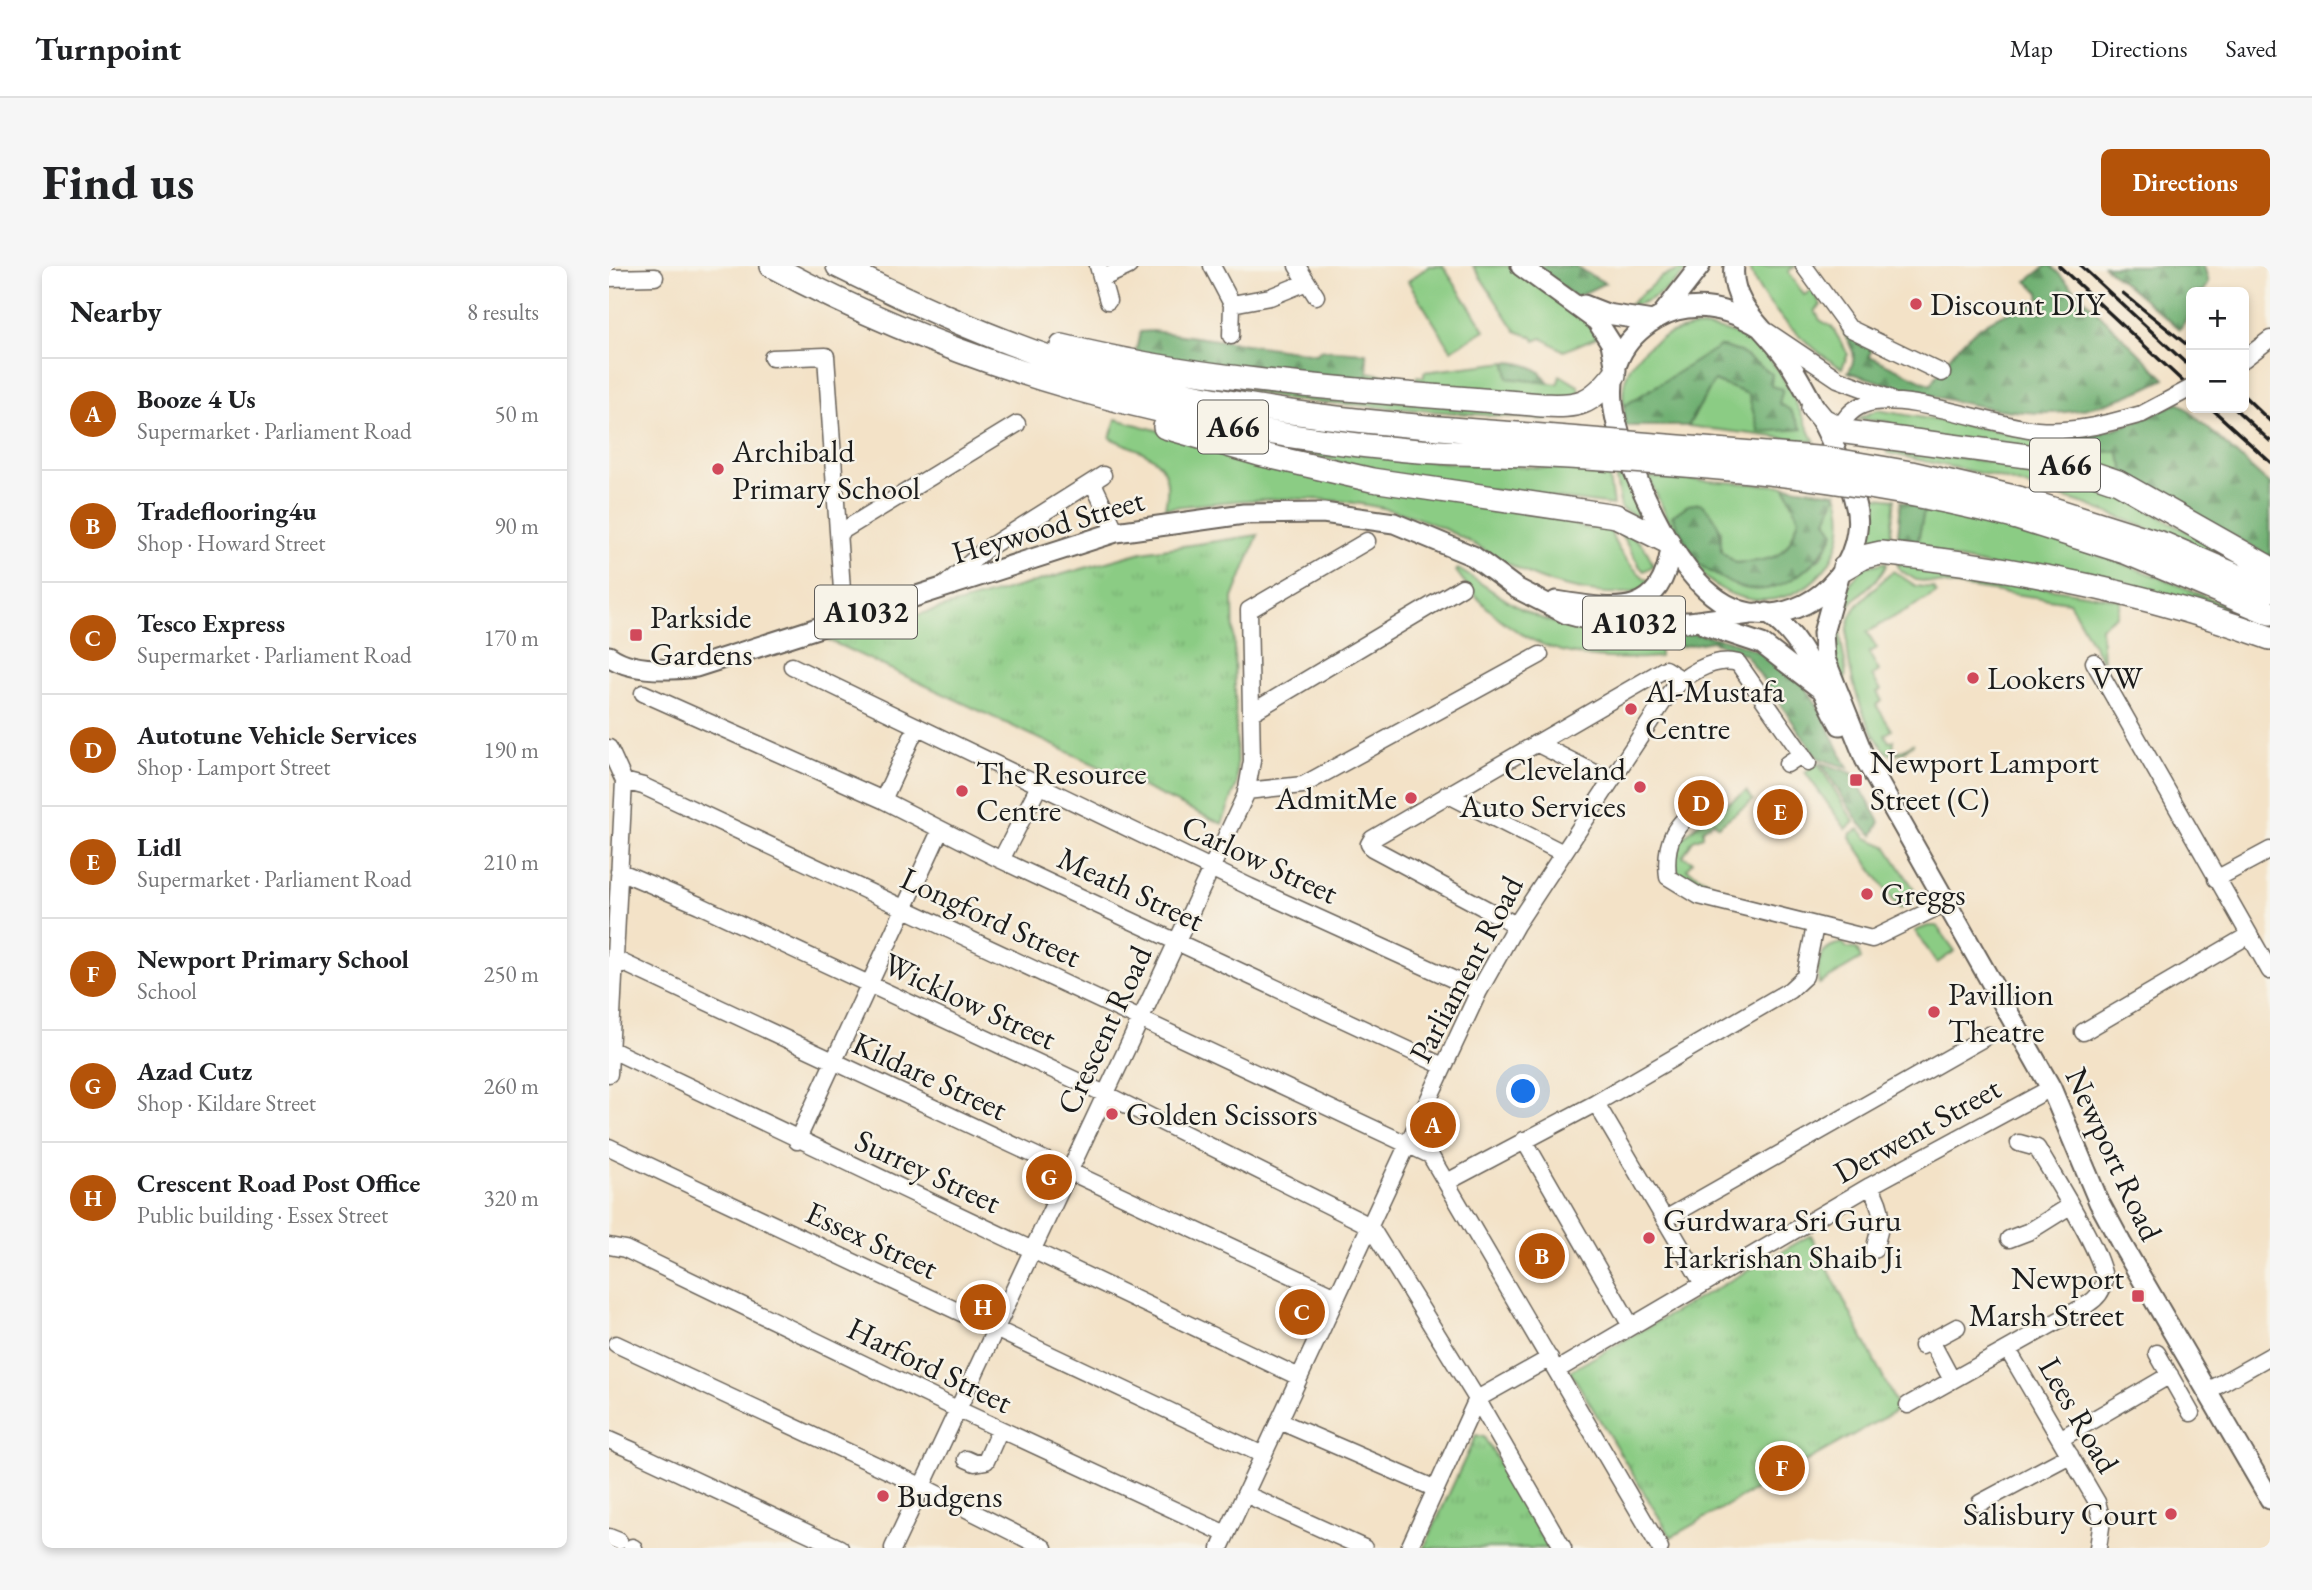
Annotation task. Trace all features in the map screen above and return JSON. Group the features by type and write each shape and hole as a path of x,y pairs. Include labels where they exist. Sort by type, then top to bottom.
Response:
{"highway":[{"name":"A66","path":"772,266 844,302 946,345 1101,396 1230,426 1400,450 1530,445"},
{"name":"A66","path":"838,266 923,305 1057,360 1170,390 1317,417 1530,445 1829,459 1912,473 2016,508 2270,613"},
{"path":"923,305 1090,353 1217,375 1290,383 1566,406 1590,400 1615,372"},
{"name":"A66","path":"946,345 991,370 1129,416 1259,454 1430,491 1616,516 1670,545"},
{"path":"1813,408 1835,438"},
{"name":"A66","path":"1835,438 2035,457 2077,468 2118,482 2270,568"},
{"name":"A66","path":"2016,508 2166,545 2270,590"},
{"path":"1842,572 1863,557 1881,554 2057,578 2156,601 2270,638"}],"main road":[{"path":"1521,266 1567,298 1603,329 1611,343 1615,372"},
{"path":"1700,266 1656,319 1628,345 1615,372 1611,397 1614,423 1629,462 1670,545 1702,588 1733,607 1763,613"},
{"path":"1734,266 1739,297 1790,364 1813,408"},
{"path":"1567,298 1607,314 1656,319 1686,308 1713,307 1738,314 1762,329"},
{"name":"Newport Road","path":"1835,438 1857,512 1856,535 1823,634 1825,659 1865,760 2051,1088 2099,1202 2270,1499"},
{"name":"Heywood Street","path":"610,661 657,668 696,667 1116,532 1244,514 1356,515 1394,523 1472,556 1534,597 1579,618 1597,622 1690,622 1787,610 1812,600 1842,572"},
{"name":"Heywood Street","path":"1534,597 1612,608 1637,605 1658,590 1666,575 1670,545"},
{"name":"Newport Road","path":"1763,613 1793,634 1847,738 1865,760"},
{"name":"A1032","path":"1690,622 1721,628 1762,644 1821,690"}],"street":[{"path":"1108,301 1100,272 1129,266"},
{"path":"1213,266 1232,304 1231,337"},
{"path":"1297,266 1316,296"},
{"path":"1804,266 1849,328 1942,373"},
{"path":"609,278 655,277"},
{"path":"1232,304 1270,297 1307,282"},
{"path":"1762,329 1838,379 1904,403 2036,430 2079,431 2142,414 2186,391"},
{"path":"2249,356 2270,339"},
{"path":"2249,359 2270,354"},
{"path":"772,358 826,356 844,619"},
{"path":"1835,438 1847,415 1861,405 1904,403"},
{"path":"839,533 1006,425"},
{"path":"943,587 986,549 1098,479 1116,532"},
{"name":"Crescent Road","path":"893,1548 1246,791 1252,761 1249,610 1367,541"},
{"path":"1251,713 1462,587"},
{"path":"1246,791 1303,785 1540,655"},
{"path":"1517,925 1369,844 1372,839 1447,794 1665,669 1681,679 1724,659 1738,663 1805,759 1787,764"},
{"path":"2094,662 2270,971"},
{"name":"Carlow Street","path":"792,666 1210,867 1479,991"},
{"name":"Parliament Road","path":"1223,1541 1479,991 1563,853 1681,679"},
{"name":"Meath Street","path":"643,693 883,800 1001,860 1443,1066"},
{"path":"883,800 917,726"},
{"path":"1536,743 1611,781"},
{"path":"609,748 624,781 609,1074"},
{"name":"Longford Street","path":"624,781 643,786 904,907 1430,1156 1660,1548"},
{"path":"1001,860 1040,784"},
{"path":"1447,794 1563,853"},
{"path":"1705,804 1686,815 1668,843 1668,877 1699,896 1871,939 1946,903"},
{"path":"797,1141 940,831"},
{"path":"2216,879 2270,850"},
{"name":"Wicklow Street","path":"618,872 699,905 867,986 1105,1094 1370,1226"},
{"path":"1447,1182 1596,1103 1790,990 1805,975 1815,926"},
{"path":"2083,1032 2249,935"},
{"name":"Kildare Street","path":"614,960 1336,1296"},
{"path":"1667,1219 1989,1035"},
{"name":"Surrey Street","path":"610,1049 797,1141 1299,1377"},
{"name":"Derwent Street","path":"1477,1399 1632,1326 1870,1186 2051,1088"},
{"path":"1596,1103 1703,1284"},
{"path":"1524,1140 1632,1326"},
{"name":"Lees Road","path":"2019,1143 2038,1148 2099,1260 2104,1283 2097,1298 2008,1350 2097,1502 2102,1520 2098,1548"},
{"name":"Essex Street","path":"609,1147 1263,1455"},
{"path":"1870,1186 1880,1205 1883,1219 1874,1251"},
{"path":"2009,1239 2030,1231 2070,1206"},
{"path":"1370,1226 1477,1399 1563,1548"},
{"name":"Harford Street","path":"609,1246 625,1249 1000,1429 1223,1541"},
{"path":"1952,1380 1926,1343 1957,1327"},
{"path":"616,1344 921,1486 1044,1548"},
{"path":"1908,1405 2008,1350"},
{"path":"2157,1353 2191,1413"},
{"path":"2206,1392 2270,1356"},
{"path":"2060,1439 2170,1375"},
{"path":"1409,1548 1477,1399"},
{"path":"1279,1421 1436,1489"},
{"path":"966,1459 975,1463 986,1461 1000,1429"},
{"path":"609,1440 840,1548"},
{"path":"1980,1503 2070,1455"},
{"path":"1245,1494 1364,1548"}],"green space":[{"path":"1429,266 1443,266 1485,330 1451,350 1408,281"},
{"path":"1473,266 1510,266 1585,318 1599,336 1564,351 1542,338 1535,341 1533,337 1516,331"},
{"path":"1531,266 1574,266 1605,283 1576,297"},
{"path":"1690,266 1663,292 1628,306 1661,277"},
{"path":"1750,266 1796,266 1788,271 1804,295 1813,290 1821,305 1815,311 1820,320 1832,327 1848,354 1842,368 1802,338 1773,308 1754,279"},
{"path":"2046,266 2051,266 2165,379 2101,405 2054,413 1994,409 1963,403 1848,372 1854,357 1843,332 1873,347 1869,356 1931,385 1952,354 1975,330 2004,314 2040,303 2039,292 2027,281"},
{"path":"2104,266 2204,266 2209,283 2206,287 2186,287 2186,319 2180,329"},
{"path":"1695,327 1721,330 1742,337 1759,348 1784,380 1815,442 1688,426 1714,381 1779,403 1771,386 1771,374 1740,352 1721,347 1624,406 1623,390 1627,376 1642,352 1666,336"},
{"path":"1153,331 1316,354 1321,350 1366,353 1368,372 1364,383 1135,355 1140,332"},
{"path":"1720,346 1740,352 1772,374 1771,386 1783,389 1779,403 1790,410 1802,429 1759,432 1748,394 1714,381 1688,426 1624,426 1624,406"},
{"path":"1506,362 1508,378 1558,384 1560,375 1578,386 1581,395 1566,401 1364,383 1368,372 1415,382 1417,376 1424,377 1424,372"},
{"path":"1506,362 1531,366 1549,383 1508,378"},
{"path":"1236,388 1548,414 1548,420 1289,400"},
{"path":"2179,402 2186,408 2186,413 2191,413 2270,485 2270,557 2126,475 2118,451 2097,452 2028,436 2088,435 2141,419"},
{"path":"1877,410 2028,436 2097,452 2118,451 2126,475 1889,430 1889,422 1857,419"},
{"path":"1116,419 1240,453 1575,519 1578,526 1589,529 1596,524 1610,526 1615,542 1625,558 1651,583 1641,589 1613,593 1564,586 1527,573 1444,529 1410,516 1341,501 1271,499 1165,508 1167,491 1162,468 1147,454 1110,438"},
{"path":"1305,447 1451,463 1608,471 1613,505 1401,479 1305,453"},
{"path":"1887,447 2086,476 2270,577 2088,505 1993,476 1887,453"},
{"path":"1615,472 1622,472 1645,520 1621,509"},
{"path":"1648,477 1785,486 1799,518 1790,542 1778,555 1736,563 1721,551 1721,532 1700,565 1794,578 1822,556 1834,533 1826,520 1837,493 1842,520 1838,545 1827,566 1810,584 1789,595 1765,600 1740,597 1715,585 1694,564 1676,535"},
{"path":"1785,486 1837,493 1826,520 1834,533 1814,562 1787,582 1771,588 1738,586 1706,569 1695,558 1672,516 1688,505 1700,503 1711,513 1717,524 1721,551 1736,563 1770,558 1778,555 1790,542 1799,518"},
{"path":"1868,496 1895,499 1889,547 1867,547 1870,528"},
{"path":"1901,501 1925,506 1916,550 1897,547"},
{"path":"1925,506 2014,529 2101,556 2187,589 2270,627 1916,550"},
{"path":"1618,529 1640,543 1653,566 1644,571 1640,567"},
{"path":"1258,535 1233,598 1237,784 1222,824 828,640 1142,552"},
{"path":"1887,562 1879,576 1843,616 1840,634 1846,670 1843,685 1833,651 1836,609 1842,595 1864,567"},
{"path":"1897,563 2121,600 2117,615 2101,627 2103,663 2069,602 1916,580 1900,570"},
{"path":"1458,569 1518,607 1543,619 1575,628 1608,632 1659,633 1660,657 1598,657 1570,653 1544,645 1520,633 1498,617 1476,597 1456,571"},
{"path":"1893,571 1916,586 1933,588 1937,593 1867,632 1877,648 1869,653 1879,671 1872,676 1881,690 1877,692 1882,701 1876,705 1892,730 1885,735 1889,742 1894,740 1893,751 1900,751 1914,743 1902,753 1889,754 1879,743 1862,710 1851,670 1847,633 1857,606"},
{"path":"1666,632 1705,636 1741,644 1758,651 1789,672 1804,686 1816,703 1848,768 1818,758 1746,655 1712,641 1674,648 1664,637"},
{"path":"1818,763 1854,822 1846,829 1805,772"},
{"path":"1821,763 1852,773 1880,822 1873,835 1860,824"},
{"path":"1747,791 1753,800 1718,826 1714,821 1703,829 1703,836 1693,840 1683,856 1692,861 1687,869 1731,894 1693,883 1678,871 1674,858 1679,845 1690,831 1705,819"},
{"path":"1860,829 1867,838 1886,846 1914,889 1911,904 1899,909 1850,837 1851,833"},
{"path":"1937,926 1955,951 1937,963 1915,931"},
{"path":"1843,943 1847,948 1857,949 1861,959 1819,984 1821,956 1829,948"},
{"path":"1811,1235 1899,1409 1671,1537 1570,1371"},
{"path":"1476,1435 1484,1437 1549,1548 1424,1548"}],"railway":[{"path":"2059,266 2186,384"},
{"path":"2081,266 2186,363"},
{"path":"2123,293 2186,344"},
{"path":"2249,401 2270,421"},
{"path":"2216,413 2270,462"},
{"path":"2239,413 2270,441"}],"place":[{"name":"Discount DIY","path":"1916,304"},
{"name":"Archibald Primary School","path":"718,469"},
{"name":"Parkside Gardens","path":"636,635"},
{"name":"Lookers VW","path":"1973,678"},
{"name":"Al-Mustafa Centre","path":"1631,709"},
{"name":"Newport Lamport Street (C)","path":"1856,780"},
{"name":"Cleveland Auto Services","path":"1640,787"},
{"name":"The Resource Centre","path":"962,791"},
{"name":"AdmitMe","path":"1411,798"},
{"name":"Autotune Vehicle Services","path":"1701,803"},
{"name":"Lidl","path":"1780,812"},
{"name":"Greggs","path":"1867,894"},
{"name":"Pavillion Theatre","path":"1934,1012"},
{"name":"Golden Scissors","path":"1112,1114"},
{"name":"Booze 4 Us","path":"1433,1125"},
{"name":"Azad Cutz","path":"1049,1177"},
{"name":"Gurdwara Sri Guru Harkrishan Shaib Ji","path":"1649,1238"},
{"name":"Tradeflooring4u","path":"1542,1256"},
{"name":"Newport Marsh Street","path":"2138,1296"},
{"name":"Crescent Road Post Office","path":"983,1307"},
{"name":"Tesco Express","path":"1302,1312"},
{"name":"Newport Primary School","path":"1782,1468"},
{"name":"Budgens","path":"883,1496"},
{"name":"Salisbury Court","path":"2171,1514"}]}
